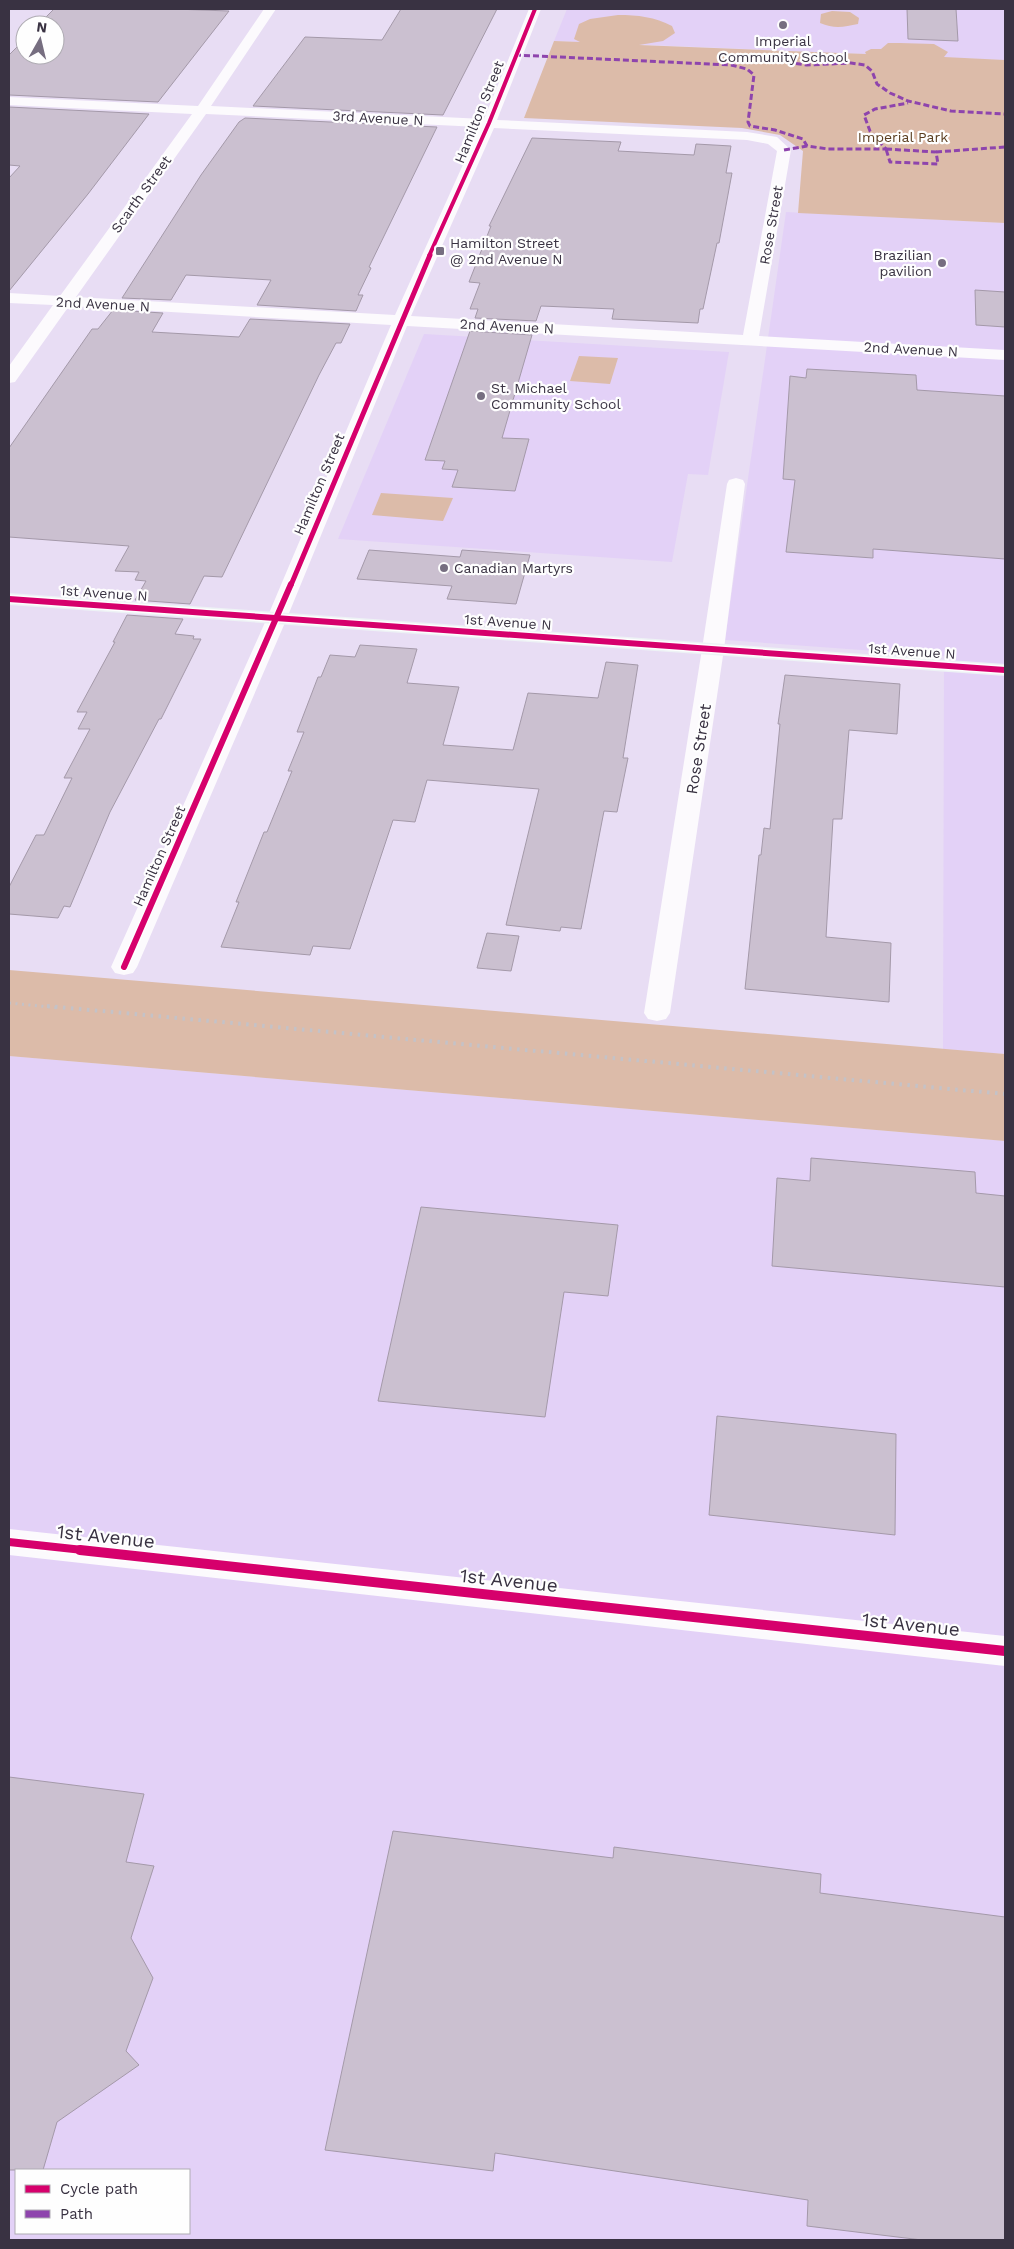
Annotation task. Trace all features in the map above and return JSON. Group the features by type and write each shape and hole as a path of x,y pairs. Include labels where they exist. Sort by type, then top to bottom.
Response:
{"street":[{"name":"Scarth Street","path":"9,378 202,110 270,9"},
{"name":"Hamilton Street","path":"124,967 276,618 401,320 489,124 535,9"},
{"name":"3rd Avenue N","path":"9,101 747,136"},
{"name":"Rose Street","path":"747,136 772,140 784,150 750,340"},
{"name":"2nd Avenue N","path":"9,298 1005,355"},
{"name":"Rose Street","path":"657,1013 713,649 736,484"},
{"name":"1st Avenue N","path":"9,599 1005,670"},
{"name":"1st Avenue","path":"9,1542 1005,1651"}],"shaded area":[{"name":"Imperial Community School","path":"567,9 1005,9 1005,60 554,41"},
{"path":"786,212 1005,223 1005,1054 943,1049 944,656 725,640"},
{"path":"424,334 729,352 708,475 688,474 672,562 338,539"},
{"path":"9,1056 1005,1141 1005,2240 9,2240"}],"green space":[{"path":"832,11 850,12 859,18 858,24 839,27 820,23 821,14"},
{"name":"Imperial Park","path":"618,15 646,17 672,26 675,33 663,41 639,45 866,54 865,52 871,49 881,49 888,43 934,44 948,52 944,57 1005,60 1005,223 798,213 803,151 780,135 742,128 524,118 554,41 580,42 574,39 579,24 590,19"},
{"path":"579,356 618,358 610,384 570,381"},
{"path":"381,493 453,498 443,521 372,515"},
{"path":"9,970 1005,1054 1005,1141 9,1056"}],"building":[{"path":"54,9 229,11 158,102 9,95 9,55 15,49 15,65 65,65 65,15 48,15"},
{"path":"401,9 497,9 443,115 253,106 305,37 382,40"},
{"path":"907,9 956,9 958,41 908,39"},
{"path":"9,107 149,114 88,194 9,291 9,178 20,166 9,165"},
{"path":"245,118 437,127 369,267 371,268 358,295 363,295 356,311 257,305 271,280 186,275 171,300 122,298 201,175 239,122"},
{"path":"532,138 621,142 618,151 694,155 696,144 731,146 726,173 732,173 719,243 717,243 703,309 700,309 698,323 612,319 614,309 541,306 536,321 475,318 478,309 470,309 480,283 469,282 491,226 489,226"},
{"path":"975,290 1005,292 1005,327 976,325"},
{"path":"113,310 163,313 152,332 239,337 250,319 350,324 341,343 336,343 319,375 222,577 204,576 190,604 135,600 146,581 135,580 139,572 115,571 129,546 9,537 9,448 92,329 98,329"},
{"name":"St. Michael Community School","path":"470,331 532,335 502,438 529,439 515,491 452,487 458,470 442,469 445,461 425,460"},
{"path":"807,369 916,375 917,390 1005,396 1005,559 873,549 873,558 786,552 795,480 783,479 790,376 806,378"},
{"name":"Canadian Martyrs","path":"369,550 460,557 462,550 530,555 516,604 447,599 452,586 357,579"},
{"path":"127,615 183,619 175,634 194,636 193,639 201,639 161,719 159,719 110,812 70,907 64,906 58,918 9,914 9,887 36,835 44,835 72,778 64,778 90,729 78,729 87,712 77,712 115,642 113,642"},
{"path":"360,645 417,649 407,683 459,687 443,745 513,750 528,693 598,698 606,662 638,665 623,758 628,758 617,812 604,811 581,929 561,927 560,931 506,925 539,789 427,780 415,822 393,820 350,949 313,946 310,955 221,947 239,902 236,902 264,832 267,832 292,771 288,771 304,732 297,732 318,677 321,677 330,655 355,657"},
{"path":"785,675 900,684 897,734 849,730 842,819 833,819 826,937 891,943 889,1002 745,989 759,855 761,855 764,828 770,829 780,724 778,724"},
{"path":"487,933 519,936 511,971 477,968"},
{"path":"811,1158 975,1172 976,1193 1005,1196 1005,1287 772,1266 777,1178 810,1181"},
{"path":"421,1207 618,1225 608,1296 564,1292 545,1417 378,1401"},
{"path":"717,1416 896,1434 895,1535 709,1515"},
{"path":"9,1777 144,1794 126,1862 154,1866 131,1938 153,1978 126,2051 139,2065 57,2122 43,2169 9,2170"},
{"path":"393,1831 613,1858 614,1847 821,1874 820,1893 1005,1917 1005,2240 922,2240 807,2226 808,2200 495,2153 493,2171 325,2150"}],"railway":[{"path":"9,1003 60,1008"},
{"path":"47,1006 1005,1094"}],"marked path":[{"path":"515,55 731,65 747,69 754,75 748,122 750,126 775,130 803,139 807,146"},
{"path":"724,61 768,60 807,65 851,63 865,65 872,71 877,84 890,93 908,101 951,111 1005,114"},
{"path":"784,150 807,146 828,149 886,149 870,131 864,115 875,109 908,103"},
{"path":"936,152 938,164 890,162 886,149 936,152 1005,147"}],"cycle path":[{"path":"124,967 277,618 401,320 489,123 535,9"},
{"path":"9,599 1005,670"},
{"path":"9,1542 1005,1651"}],"place":[{"name":"Imperial Community School","path":"783,25"},
{"name":"Hamilton Street @ 2nd Avenue N","path":"440,251"},
{"name":"Brazilian pavilion","path":"942,263"},
{"name":"St. Michael Community School","path":"481,396"},
{"name":"Canadian Martyrs","path":"444,568"}]}
